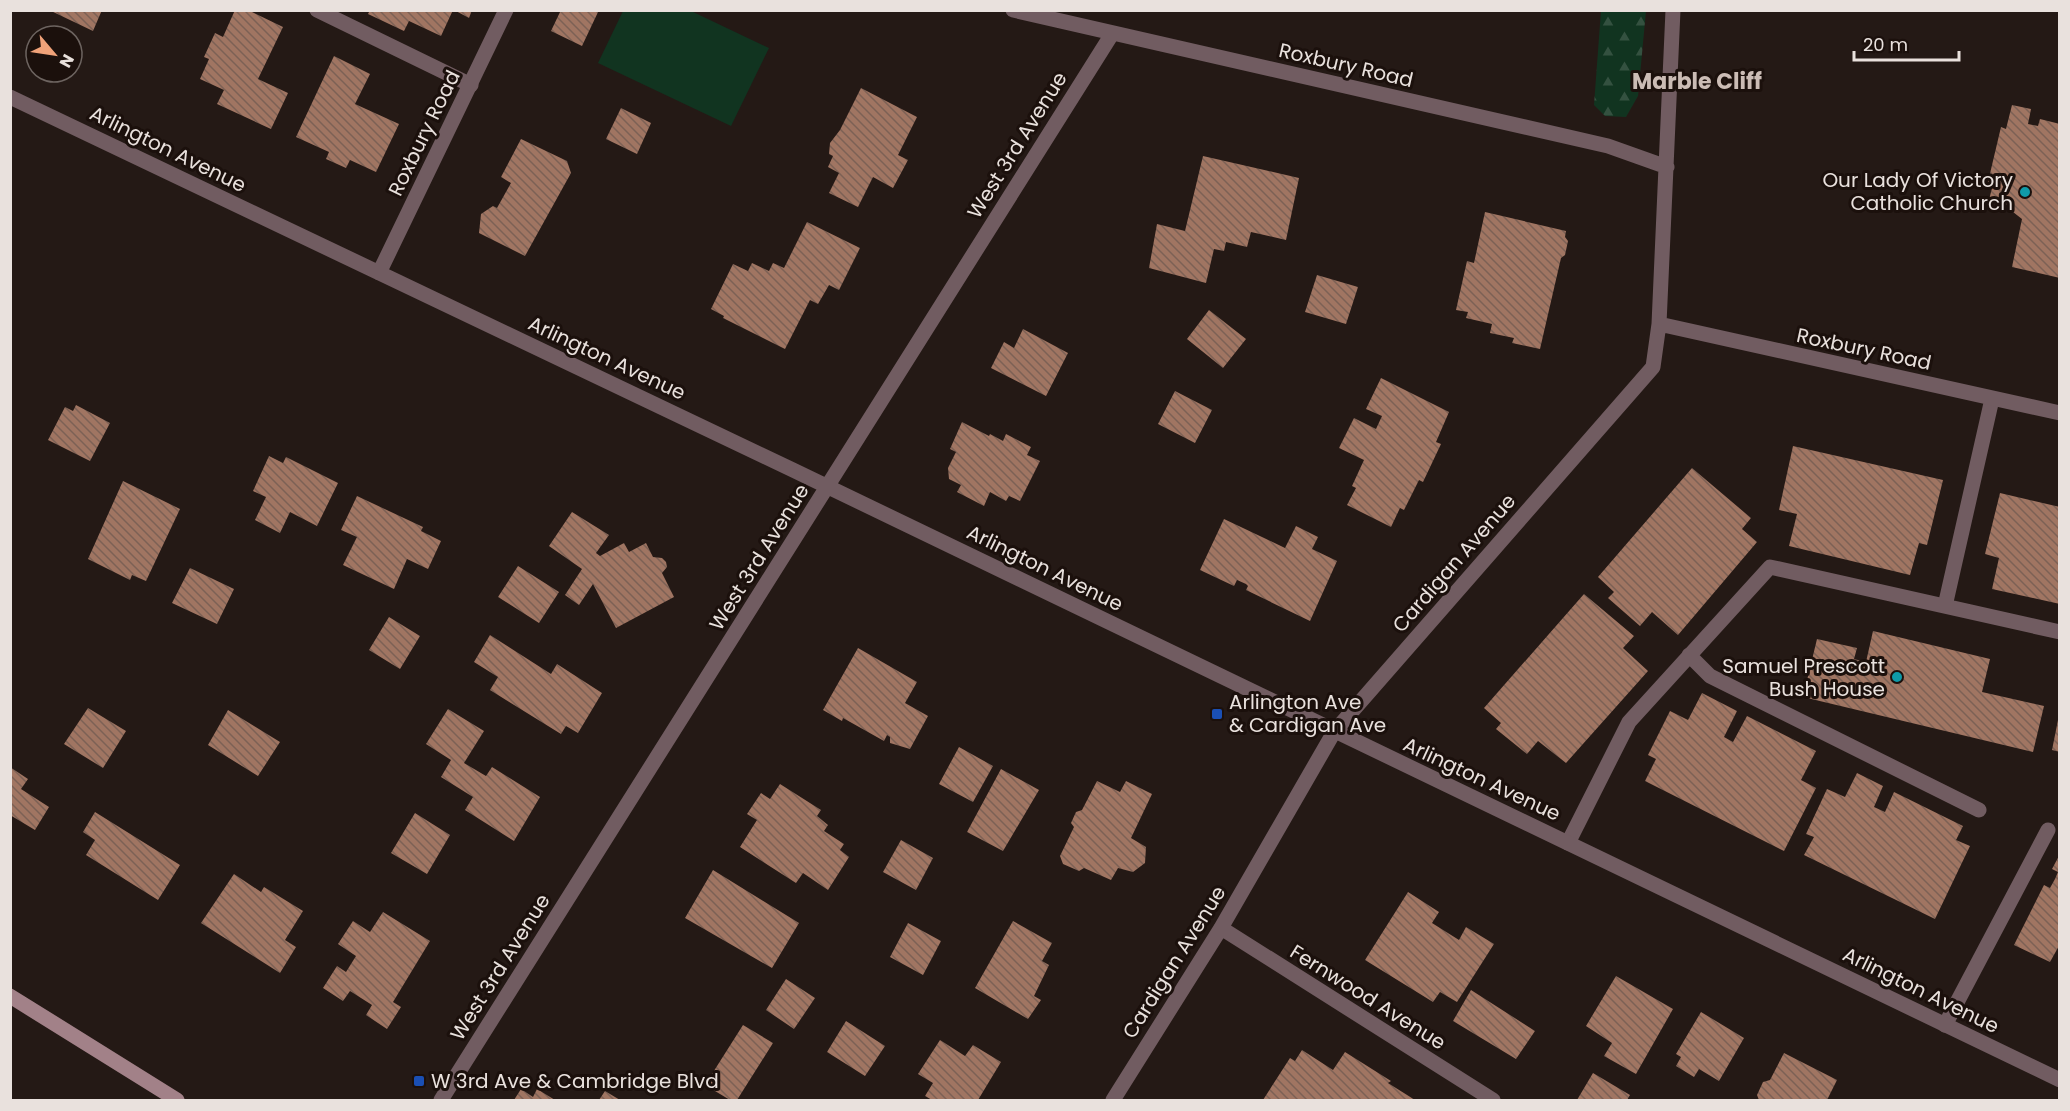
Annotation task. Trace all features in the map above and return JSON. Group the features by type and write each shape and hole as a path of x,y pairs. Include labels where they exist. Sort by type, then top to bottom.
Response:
{"street":[{"path":"317,10 471,85"},
{"name":"Roxbury Road","path":"379,273 506,10"},
{"name":"Roxbury Road","path":"1013,10 1608,146 1667,167"},
{"name":"Cardigan Avenue","path":"1113,1101 1221,928 1334,732 1653,367 1659,324 1673,10"},
{"name":"West 3rd Avenue","path":"441,1101 1112,34"},
{"name":"Arlington Avenue","path":"10,97 828,487 2060,1080"},
{"name":"Roxbury Road","path":"1659,324 2060,413"},
{"path":"1945,606 1992,399"},
{"path":"1568,843 1629,722 1770,567 2060,632"},
{"path":"1689,655 1710,676 1978,810"},
{"path":"1945,1025 2048,830"},
{"name":"Fernwood Avenue","path":"1221,928 1493,1101"},
{"path":"10,996 177,1101"}],"green space":[{"path":"623,11 691,11 769,48 731,126 598,63"},
{"path":"1601,11 1646,11 1638,96 1626,117 1605,116 1594,105"}],"building":[{"path":"49,10 102,10 93,31 84,27 84,24 78,24"},
{"path":"235,10 248,10 283,27 258,79 288,93 271,129 217,104 224,90 200,79 209,59 204,57 215,33 223,37"},
{"path":"370,10 453,10 441,36 409,21 404,31 368,14"},
{"path":"454,10 472,10 469,18"},
{"path":"561,10 599,10 582,46 551,31"},
{"path":"334,56 370,74 355,104 399,124 376,172 350,160 346,168 326,159 329,152 296,137"},
{"path":"861,88 917,117 898,155 908,160 893,188 873,177 858,207 829,193 839,173 828,167 833,156 829,154 830,143 840,130"},
{"name":"Our Lady Of Victory Catholic Church","path":"2012,105 2031,109 2028,124 2038,126 2040,119 2060,124 2060,278 2012,267 2022,219 2013,212 2011,206 1989,200 1993,184 1988,182 2001,127 2006,129"},
{"path":"621,108 651,123 637,154 606,139"},
{"path":"521,139 567,161 571,173 525,256 479,233 481,214 493,206 497,208 511,183 501,177"},
{"path":"1203,156 1299,178 1286,240 1251,232 1247,247 1226,242 1224,251 1214,249 1206,283 1149,268 1157,224 1185,231"},
{"path":"1485,212 1566,231 1565,237 1568,241 1565,255 1561,258 1540,349 1512,343 1514,338 1490,333 1492,324 1466,318 1468,312 1456,310 1467,261 1474,263"},
{"path":"807,222 860,248 839,290 829,285 818,304 810,300 785,349 723,318 724,316 711,309 733,264 748,271 752,263 769,271 773,263 784,268"},
{"path":"1317,275 1358,287 1346,324 1305,312"},
{"path":"1209,310 1246,339 1223,368 1187,339"},
{"path":"1023,329 1068,353 1046,396 991,368 1004,342 1014,348"},
{"path":"1381,378 1449,412 1436,442 1441,444 1423,482 1419,480 1404,510 1400,508 1391,527 1347,505 1356,488 1352,486 1364,460 1339,448 1354,418 1376,429 1382,416 1366,409"},
{"path":"1175,391 1212,410 1195,443 1158,424"},
{"path":"76,405 110,423 90,461 48,440 65,407 73,411"},
{"path":"962,422 989,436 990,434 1003,441 1006,434 1031,447 1027,455 1040,461 1020,501 1009,496 1006,501 990,492 984,506 957,492 961,485 949,479 948,468 956,452 950,449"},
{"path":"1793,446 1943,480 1927,545 1919,543 1910,575 1789,546 1797,514 1779,510"},
{"path":"269,456 283,463 286,457 338,483 317,526 290,512 280,533 255,520 266,497 253,491"},
{"path":"1692,468 1751,518 1742,529 1757,542 1678,635 1652,612 1640,626 1608,598 1614,592 1598,577"},
{"path":"123,481 180,509 146,581 132,575 130,580 88,559"},
{"path":"2000,493 2060,507 2060,604 1992,589 1999,558 1985,554"},
{"path":"357,496 423,527 421,531 441,541 428,569 407,559 394,589 343,565 357,537 341,530"},
{"path":"572,512 609,535 596,553 600,556 624,543 629,552 646,543 653,557 662,558 666,562 667,567 662,573 674,597 616,628 593,584 579,605 565,595 582,569 549,546"},
{"path":"1224,519 1285,548 1296,526 1318,537 1312,549 1337,561 1310,621 1246,590 1248,586 1246,584 1237,580 1234,586 1200,570"},
{"path":"518,566 559,592 539,623 498,597"},
{"path":"190,568 234,589 217,624 172,603"},
{"path":"1584,594 1634,636 1623,648 1648,671 1566,763 1538,741 1527,754 1496,729 1501,723 1484,708"},
{"path":"389,617 420,636 400,669 369,650"},
{"name":"Samuel Prescott Bush House","path":"1873,631 1990,659 1982,692 2044,706 2033,752 1803,697 1817,639 1857,648 1854,659 1866,662"},
{"path":"490,635 551,674 557,664 602,693 578,733 566,726 561,734 490,690 498,677 474,662"},
{"path":"858,648 917,682 905,703 928,716 910,749 890,743 890,737 887,735 884,741 843,718 842,721 823,710"},
{"path":"1702,693 1737,711 1724,737 1733,742 1747,716 1816,751 1801,780 1816,788 1784,851 1645,781 1656,759 1648,755 1670,711 1688,720"},
{"path":"88,708 126,731 103,768 64,744"},
{"path":"448,709 484,731 464,763 486,776 492,767 540,797 514,841 465,810 473,797 441,777 451,760 426,744"},
{"path":"228,710 280,742 258,776 208,745"},
{"path":"2058,720 2060,720 2060,752 2052,750"},
{"path":"959,747 993,766 973,802 939,784"},
{"path":"10,767 28,779 21,789 49,807 35,830 10,815"},
{"path":"1001,769 1039,790 1003,851 967,832"},
{"path":"1857,773 1883,786 1874,807 1885,812 1894,792 1963,826 1956,840 1970,846 1935,919 1804,855 1814,837 1806,834 1827,789 1845,797"},
{"path":"1097,781 1120,792 1126,781 1152,794 1131,838 1146,847 1145,863 1133,872 1118,868 1111,880 1084,868 1079,871 1063,864 1060,856 1074,827 1071,823 1076,812 1082,810"},
{"path":"780,784 821,810 817,816 828,825 824,831 844,844 840,850 849,857 828,890 803,873 796,883 740,847 757,820 747,814 761,793 770,799"},
{"path":"95,812 180,865 158,900 86,855 95,840 83,832"},
{"path":"415,813 450,835 427,874 391,853"},
{"path":"901,840 933,858 916,890 883,872"},
{"path":"2060,854 2060,944 2050,962 2014,945 2044,885 2050,888 2055,879 2058,872 2052,869"},
{"path":"713,870 799,923 772,968 685,918"},
{"path":"234,874 261,892 264,887 303,911 285,940 296,947 280,973 201,923"},
{"path":"1408,892 1439,912 1432,923 1459,940 1466,927 1494,944 1457,1002 1440,992 1433,1002 1365,960"},
{"path":"383,912 430,941 393,1002 401,1007 387,1029 366,1015 372,1005 350,991 343,1001 323,988 337,966 346,972 356,956 338,944 353,921 370,932"},
{"path":"1013,921 1052,943 1042,961 1049,965 1034,996 1041,1000 1028,1019 975,988"},
{"path":"908,923 941,941 923,975 890,957"},
{"path":"1616,976 1673,1009 1636,1074 1604,1056 1612,1043 1586,1026"},
{"path":"786,979 815,998 794,1029 766,1010"},
{"path":"1471,990 1535,1031 1516,1059 1453,1021"},
{"path":"1701,1012 1744,1038 1719,1081 1699,1069 1694,1077 1676,1066 1681,1057 1676,1054"},
{"path":"846,1021 885,1046 865,1076 827,1052"},
{"path":"743,1025 773,1043 737,1100 730,1100 705,1085"},
{"path":"940,1040 965,1056 973,1045 1001,1062 978,1100 932,1100 925,1096 933,1083 918,1074"},
{"path":"1302,1050 1333,1070 1345,1052 1391,1081 1388,1083 1415,1100 1263,1100 1290,1058 1295,1061"},
{"path":"1784,1053 1837,1080 1827,1100 1759,1100 1757,1095 1763,1082 1770,1080"},
{"path":"1593,1073 1630,1095 1627,1100 1577,1100"},
{"path":"521,1089 533,1097 537,1089 555,1100 514,1100"},
{"path":"605,1091 620,1100 599,1100"}],"place":[{"name":"Our Lady Of Victory Catholic Church","path":"2025,192"},
{"name":"Samuel Prescott Bush House","path":"1897,677"},
{"name":"Arlington Ave & Cardigan Ave","path":"1217,714"},
{"name":"W 3rd Ave & Cambridge Blvd","path":"419,1081"}],"district":[{"name":"Marble Cliff","path":"1697,81"}]}
